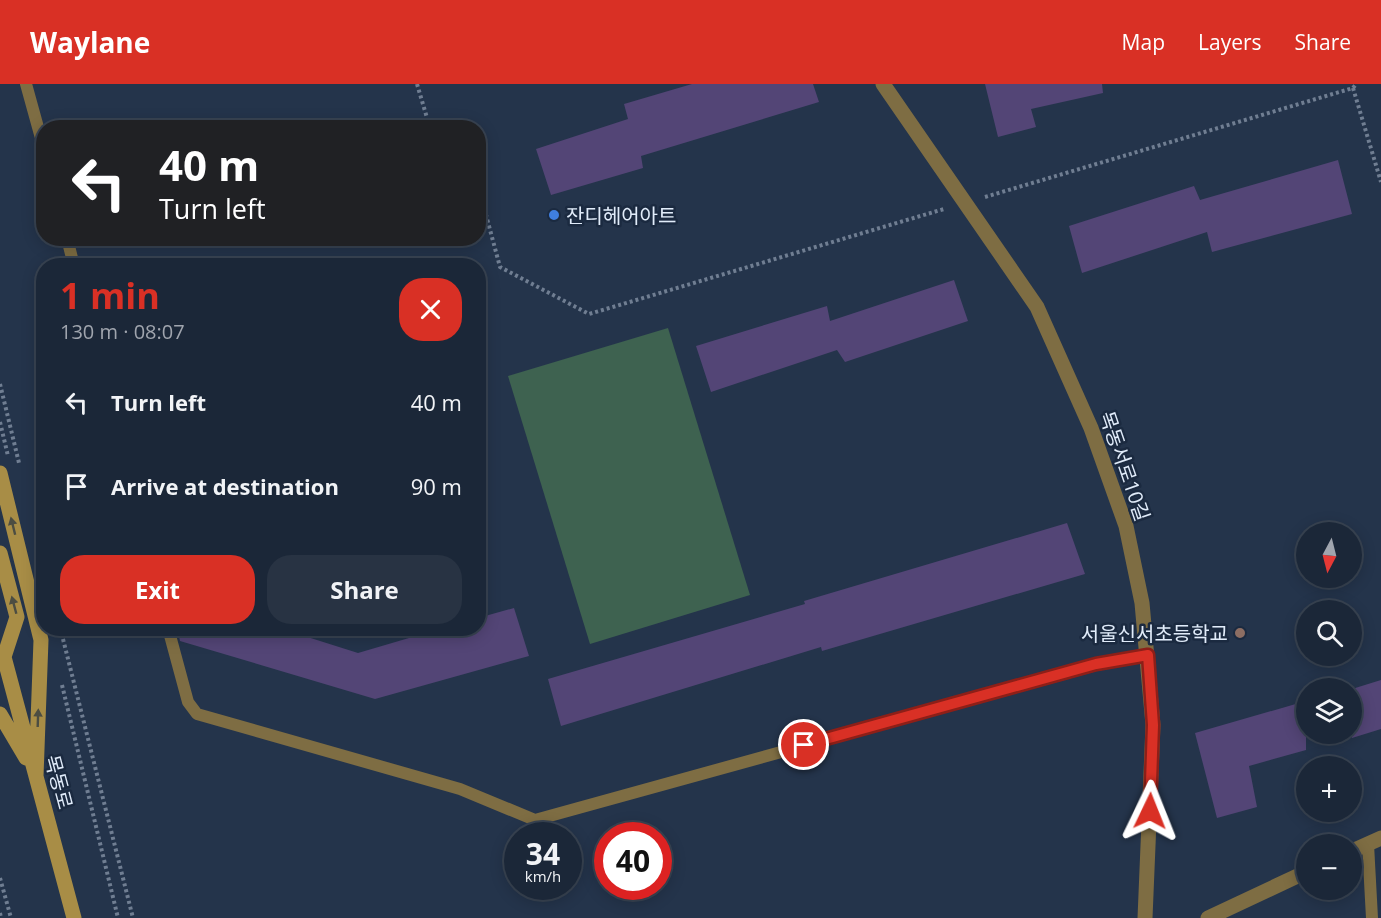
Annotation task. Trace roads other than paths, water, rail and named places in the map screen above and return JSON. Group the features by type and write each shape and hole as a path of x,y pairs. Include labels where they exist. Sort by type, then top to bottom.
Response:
{"main road":[{"path":"0,472 36,623"},
{"name":"목동로","path":"0,553 17,617 2,655 74,918"},
{"path":"36,776 39,636"},
{"path":"0,714 36,776"}],"street":[{"name":"목동서로10길","path":"883,84 1037,307 1091,428 1126,526 1142,603 1153,725 1145,918"},
{"path":"1208,918 1296,877"}],"lane":[{"path":"26,84 36,120"},
{"path":"170,636 188,702 196,714 460,789 535,820 1096,664 1148,655"},
{"path":"1372,918 1375,841"}],"place":[{"name":"잔디헤어아트","path":"554,215"},
{"name":"서울신서초등학교","path":"1240,633"}]}
